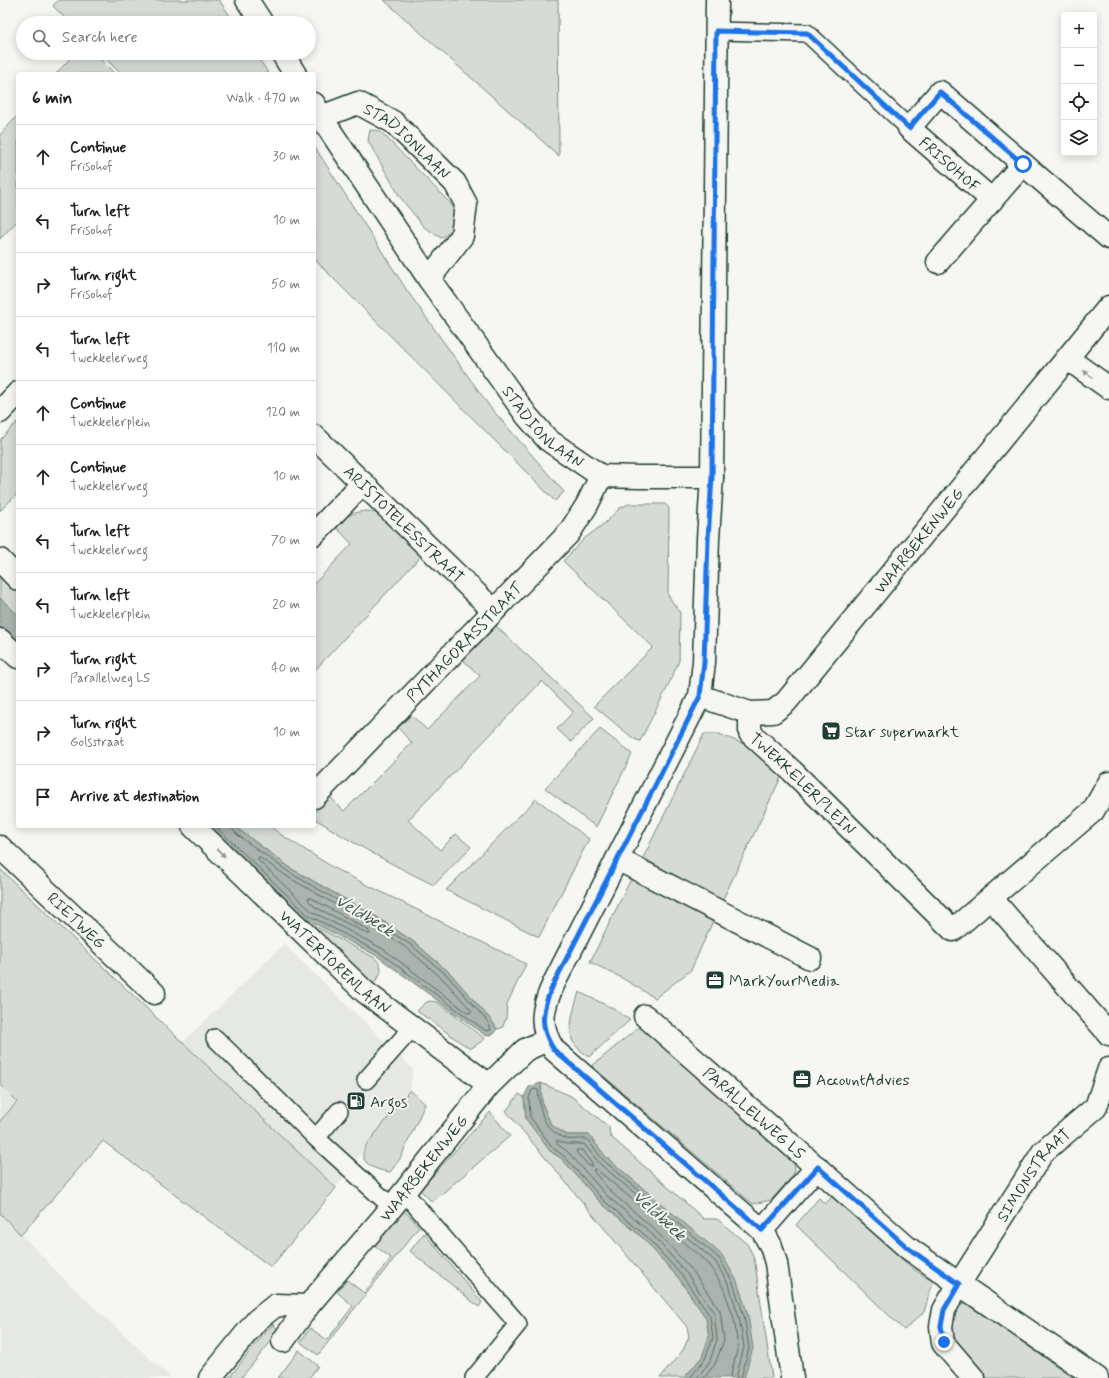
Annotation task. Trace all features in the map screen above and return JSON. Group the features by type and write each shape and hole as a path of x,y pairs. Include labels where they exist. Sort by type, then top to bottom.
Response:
{"street":[{"path":"247,0 257,16"},
{"path":"717,0 712,477 708,539 704,662 700,696 548,995 544,1006 543,1021 547,1040 554,1050 762,1230 771,1246 776,1263 792,1378"},
{"path":"286,60 294,72"},
{"name":"FRISOHOF","path":"992,200 909,128 940,92 1109,238"},
{"name":"STADIONLAAN","path":"429,279 462,236 466,204 455,183 393,122 358,103 317,110 429,279 527,416 548,440 601,476 712,477"},
{"name":"FRISOHOF","path":"938,262 1023,164"},
{"name":"WAARBEKENWEG","path":"700,696 750,713 773,712 786,702 1109,307"},
{"path":"1068,359 1109,388"},
{"path":"0,412 16,395"},
{"name":"ARISTOTELESSTRAAT","path":"316,438 494,611"},
{"name":"PYTHAGORASSTRAAT","path":"316,795 569,533 588,505 601,476"},
{"path":"316,532 363,483"},
{"path":"0,560 16,577"},
{"path":"0,640 16,655"},
{"name":"TWEKKELERPLEIN","path":"750,713 750,733 792,771 953,930 991,898"},
{"path":"1109,783 1093,811 991,898 1109,1034"},
{"name":"WATERTORENLAAN","path":"195,828 365,992 489,1085"},
{"name":"RIETWEG","path":"0,847 154,993"},
{"path":"618,859 810,958"},
{"name":"PARALLELWEG LS","path":"645,1016 818,1167 908,1248 1097,1378"},
{"name":"WAARBEKENWEG","path":"283,1341 308,1306 398,1200 489,1085 524,1050 547,1040"},
{"name":"SIMONSTRAAT","path":"973,1378 944,1342 941,1326 944,1310 1043,1152 1096,1107 1109,1069"},
{"path":"762,1230 818,1167"},
{"path":"210,1378 257,1320 276,1305 308,1306"}],"lane":[{"name":"FRISOHOF","path":"716,31 807,33 909,128"},
{"path":"366,1080 412,1028"},
{"path":"215,1038 316,1138 398,1200 518,1324 474,1378"},
{"path":"316,1138 339,1111"}],"shaded area":[{"path":"58,0 219,0 230,16 63,16 53,6"},
{"path":"384,0 558,0 559,156"},
{"path":"69,60 101,60 113,72 58,72"},
{"path":"107,60 260,60 268,72 119,72"},
{"path":"16,117 16,222 0,239 0,135"},
{"path":"370,130 380,131 451,204 455,215 455,224 451,231 441,238 424,227 400,197 368,141"},
{"path":"316,149 408,292 490,407 564,492 555,501 316,260"},
{"path":"16,423 16,495 0,511 0,440"},
{"path":"629,504 665,504 669,508 668,595 680,613 679,661 640,741 634,739 594,706 653,647 563,561 585,538 605,523 620,508"},
{"path":"367,511 384,517 422,555 316,669 316,582 352,544 336,527 349,515"},
{"path":"0,575 16,591 16,613 0,598"},
{"path":"496,626 594,718 571,742 557,729 573,712 542,681 408,820 440,850 456,834 471,847 434,885 388,862 316,819 316,811 329,796 344,811 412,743 398,728 411,715 427,730 480,676 462,659"},
{"path":"600,729 632,754 596,827 545,788"},
{"path":"704,734 719,734 746,745 753,744 783,773 722,901 643,858"},
{"path":"536,799 589,839 539,937 446,890"},
{"path":"237,828 272,828 337,870 526,964 507,1004 506,1019 502,1028 497,1029 492,1021 450,973 414,942 377,917 292,869"},
{"path":"0,869 336,1188 271,1267 103,1141 21,1235 0,1213 0,1121 17,1102 0,1085"},
{"path":"631,879 713,921 691,970 655,998 622,978 590,962"},
{"path":"304,920 375,958 380,966 381,972 372,986"},
{"path":"284,944 413,1069 410,1090 365,1147 336,1188 182,1043"},
{"path":"579,992 614,1009 630,1020 589,1057 575,1044 571,1033 572,1015"},
{"path":"429,1001 437,1002 485,1039 470,1049 417,1011"},
{"path":"640,1026 652,1034 794,1162 795,1171 791,1178 771,1200 753,1204 592,1066"},
{"path":"541,1083 571,1096 609,1127 610,1136 704,1219 717,1219 747,1244 753,1255 755,1264 772,1378 744,1378 745,1376 669,1212 606,1157 589,1135 567,1135 551,1125 542,1103"},
{"path":"0,1085 18,1102 0,1121"},
{"path":"410,1090 425,1104 400,1159 390,1172 369,1165 364,1158 363,1153 365,1147"},
{"path":"519,1094 524,1097 526,1119 550,1151 561,1158 600,1202 643,1238 680,1280 706,1318 709,1337 702,1357 684,1378 660,1378 683,1350 689,1337 687,1327 506,1111"},
{"path":"490,1112 510,1136 432,1202 420,1190"},
{"path":"832,1197 912,1268 933,1282 924,1312 904,1330 796,1225 819,1198 825,1204"},
{"path":"403,1210 419,1227 318,1355 300,1342 310,1328 327,1340 353,1306 337,1292 347,1280 364,1293 391,1258 374,1245"},
{"path":"0,1213 70,1285 171,1378 0,1378"},
{"path":"424,1233 482,1302 479,1307 410,1251"},
{"path":"967,1304 1074,1378 986,1378 956,1342 950,1329 955,1306"},
{"path":"274,1324 277,1330 273,1339 241,1378 229,1378 265,1332"},
{"path":"299,1350 318,1366 309,1378 278,1378"}],"water":[{"path":"0,598 16,613 16,642 0,628"},
{"name":"Veldbeek","path":"211,828 237,828 292,869 376,917 414,942 450,973 492,1021 497,1029 493,1034 486,1036 377,956 306,919"},
{"name":"Veldbeek","path":"541,1083 542,1103 551,1125 567,1135 589,1135 606,1157 722,1255 737,1281 748,1315 753,1348 744,1378 684,1378 702,1357 709,1337 706,1318 680,1280 643,1238 600,1202 561,1158 550,1151 526,1119 524,1097 529,1087"}],"place":[{"name":"Star supermarkt","path":"831,731"},
{"name":"MarkYourMedia","path":"715,980"},
{"name":"AccountAdvies","path":"802,1079"},
{"name":"Argos","path":"356,1101"}],"route":[{"path":"944,1342 941,1326 944,1310 959,1284 908,1248 818,1167 762,1230 554,1050 545,1034 543,1021 544,1006 568,955 700,696 704,662 708,539 712,477 716,31 807,33 909,128 940,92 1023,164"}]}
